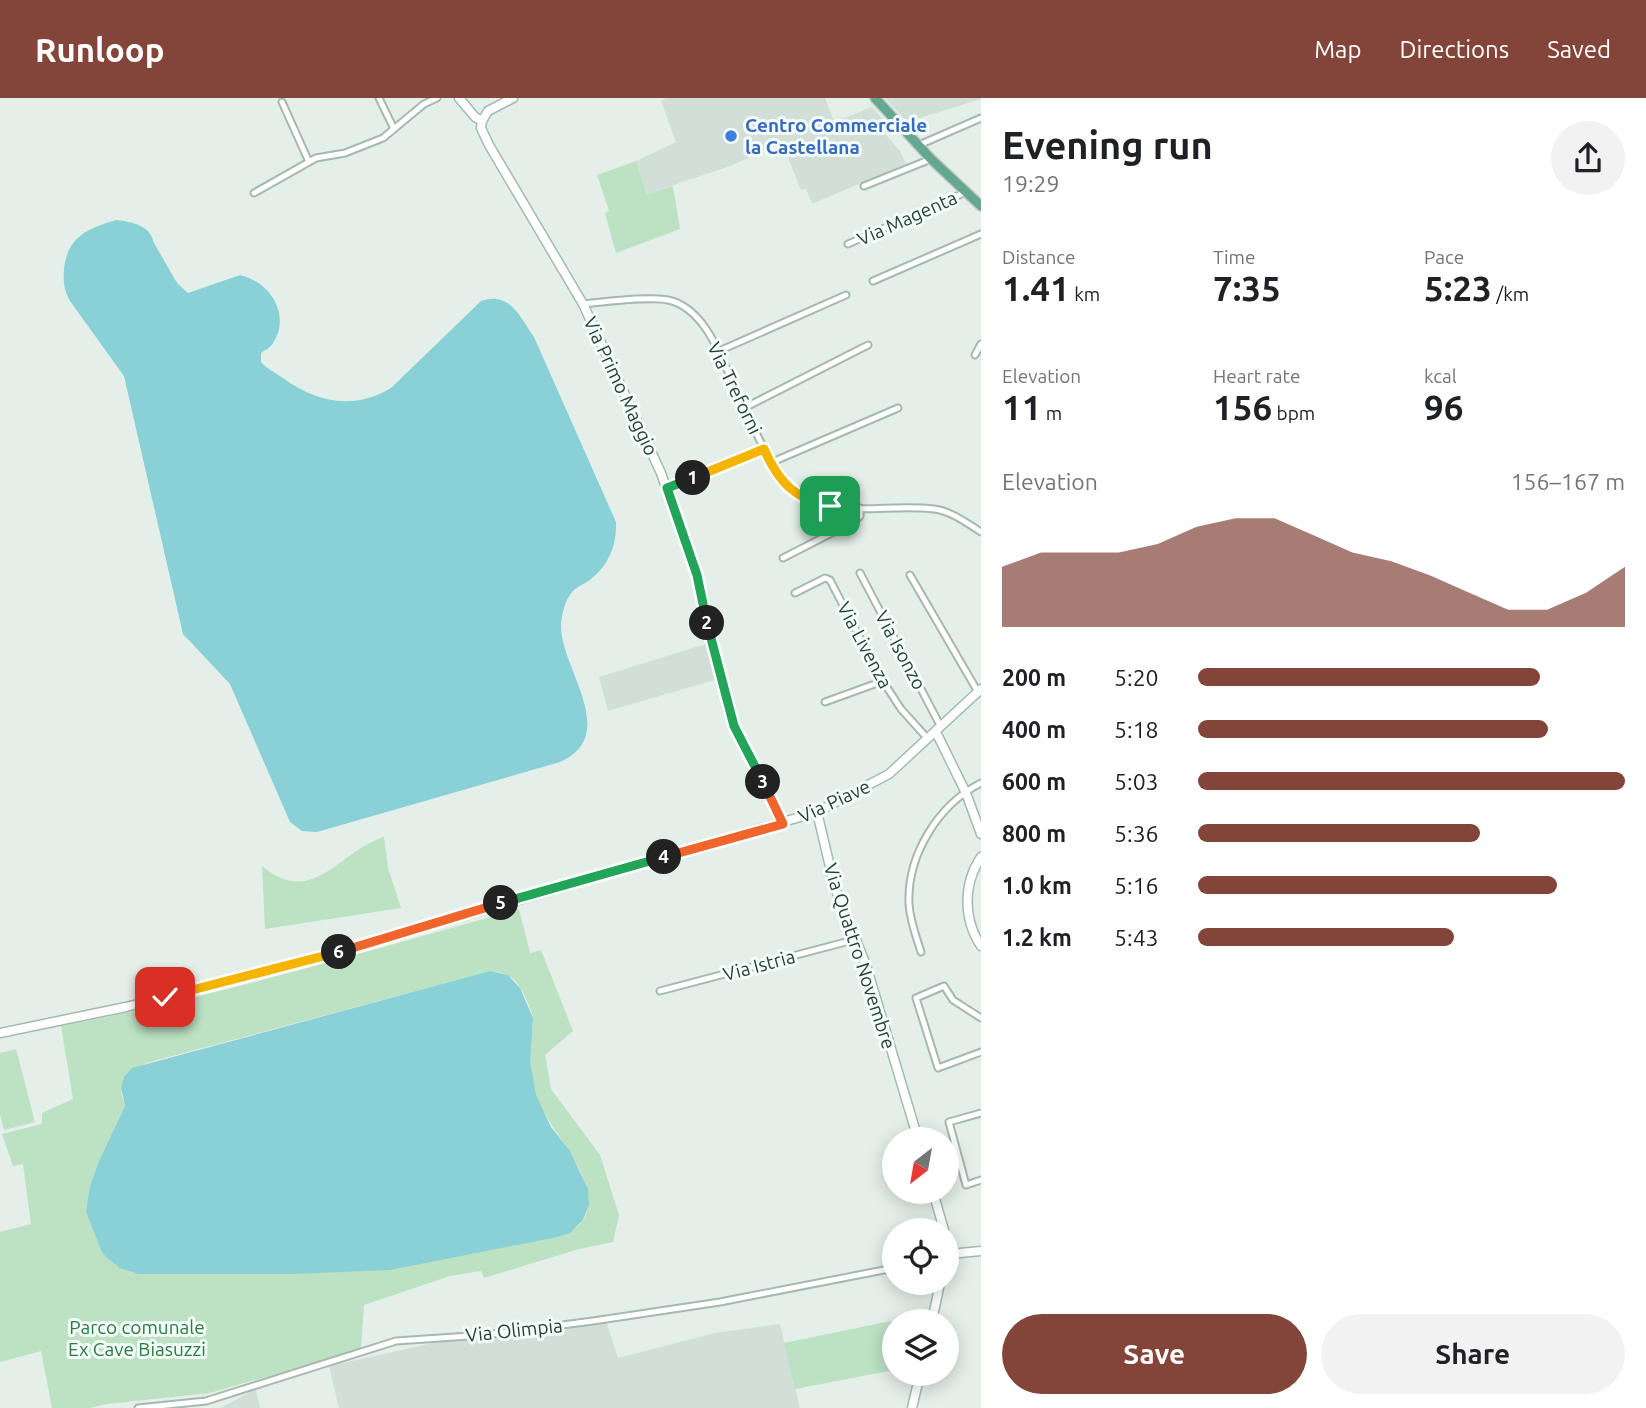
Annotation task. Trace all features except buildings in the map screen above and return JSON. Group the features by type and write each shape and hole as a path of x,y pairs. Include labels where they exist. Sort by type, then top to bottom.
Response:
{"main road":[{"path":"459,98 475,117 482,121"},
{"path":"513,98 488,111 481,128 583,304"},
{"path":"875,98 931,159 981,206"},
{"name":"Via Primo Maggio","path":"583,304 667,488 697,575 711,644 734,726 783,824"},
{"name":"Via Piave","path":"0,1033 126,1007 240,979 783,824 817,812 889,774 980,690"},
{"path":"938,729 981,834"},
{"name":"Via Quattro Novembre","path":"817,812 835,888 857,939 914,1127"},
{"path":"981,857 972,874 967,902 972,930 981,946"},
{"path":"959,1254 981,1251"},
{"path":"912,1408 917,1386"}],"street":[{"path":"379,98 394,129"},
{"path":"254,193 316,158 345,153 383,138 424,104 437,98"},
{"path":"282,103 309,162"},
{"path":"919,145 981,118"},
{"path":"864,186 931,159"},
{"name":"Via Magenta","path":"848,244 966,192"},
{"path":"873,281 981,234"},
{"path":"719,351 846,295"},
{"name":"Via Treforni","path":"583,304 659,299 673,301 694,316 719,351 770,463 787,487 807,500 830,506 936,509 957,517 981,532"},
{"path":"975,355 981,344"},
{"path":"744,408 868,345"},
{"path":"770,463 898,408"},
{"path":"667,488 764,449"},
{"path":"783,558 855,522 860,516 860,508"},
{"name":"Via Isonzo","path":"860,573 938,729"},
{"path":"910,575 980,690"},
{"name":"Via Livenza","path":"795,593 825,578 830,580 883,681 901,709 928,739"},
{"path":"825,702 883,681"},
{"path":"921,952 909,903 912,872 935,821 965,793 981,783"},
{"name":"Via Istria","path":"660,990 857,939"},
{"path":"981,1018 953,1000 944,986 916,998 938,1068 981,1052"},
{"path":"981,1113 949,1122 966,1185 981,1180"},
{"name":"Via Olimpia","path":"138,1408 206,1401 396,1341 484,1335 593,1321 720,1302 882,1270"}],"shaded area":[{"path":"667,98 825,98 834,121 814,130 872,107 885,122 879,127 900,151 906,164 812,204 806,189 801,190 782,143 730,166 647,194 636,161 676,142 661,101"},
{"path":"885,98 981,98 981,99 907,122"},
{"path":"709,643 718,679 608,711 599,677"},
{"path":"606,1321 618,1358 715,1333 780,1324 800,1408 339,1408 329,1366 437,1342 476,1336 544,1334"},
{"path":"256,1389 260,1408 220,1408"}],"green space":[{"path":"636,161 647,194 673,186 680,229 616,253 605,213 609,211 597,175"},
{"path":"384,837 388,868 401,908 265,929 262,866 280,878 297,882 311,879"},
{"name":"Parco comunale Ex Cave Biasuzzi","path":"519,909 530,953 541,950 573,1031 545,1055 551,1089 600,1155 619,1215 613,1242 579,1249 484,1278 481,1271 450,1276 364,1305 361,1349 210,1393 90,1408 52,1408 41,1351 0,1362 0,1232 31,1224 23,1164 13,1166 2,1134 42,1124 42,1113 73,1099 61,1026 234,987","holes":["487,972 505,974 513,979 532,1012 529,1058 536,1095 581,1173 587,1189 588,1205 584,1219 577,1228 563,1235 547,1238 143,1274 130,1272 90,1186 125,1106 121,1093 124,1077 146,1063"]},
{"path":"16,1049 35,1122 4,1130 0,1114 0,1053"},
{"path":"882,1323 882,1372 795,1389 784,1343"}],"water":[{"path":"116,220 134,223 149,232 177,283 188,293 240,275 266,289 276,304 280,323 272,345 261,353 261,362 296,387 322,398 350,401 377,395 391,388 481,301 500,300 519,314 534,337 616,522 615,538 607,561 589,581 570,594 562,617 563,643 587,718 586,735 578,750 560,762 317,832 302,831 290,822 230,684 183,634 124,376 70,301 65,289 66,258 75,241 88,231"},
{"path":"490,971 508,975 520,988 533,1018 530,1061 536,1095 551,1127 570,1151 588,1189 589,1205 583,1220 570,1233 390,1270 293,1274 138,1274 120,1268 102,1252 86,1212 90,1186 125,1106 121,1088 124,1077 132,1068"}],"place":[{"name":"Centro Commerciale la Castellana","path":"731,136"}],"route":[{"path":"165,997 348,950 540,891 783,824 734,726 726,703 697,575 667,488 764,449 770,463 787,487 807,500 830,506"}]}
